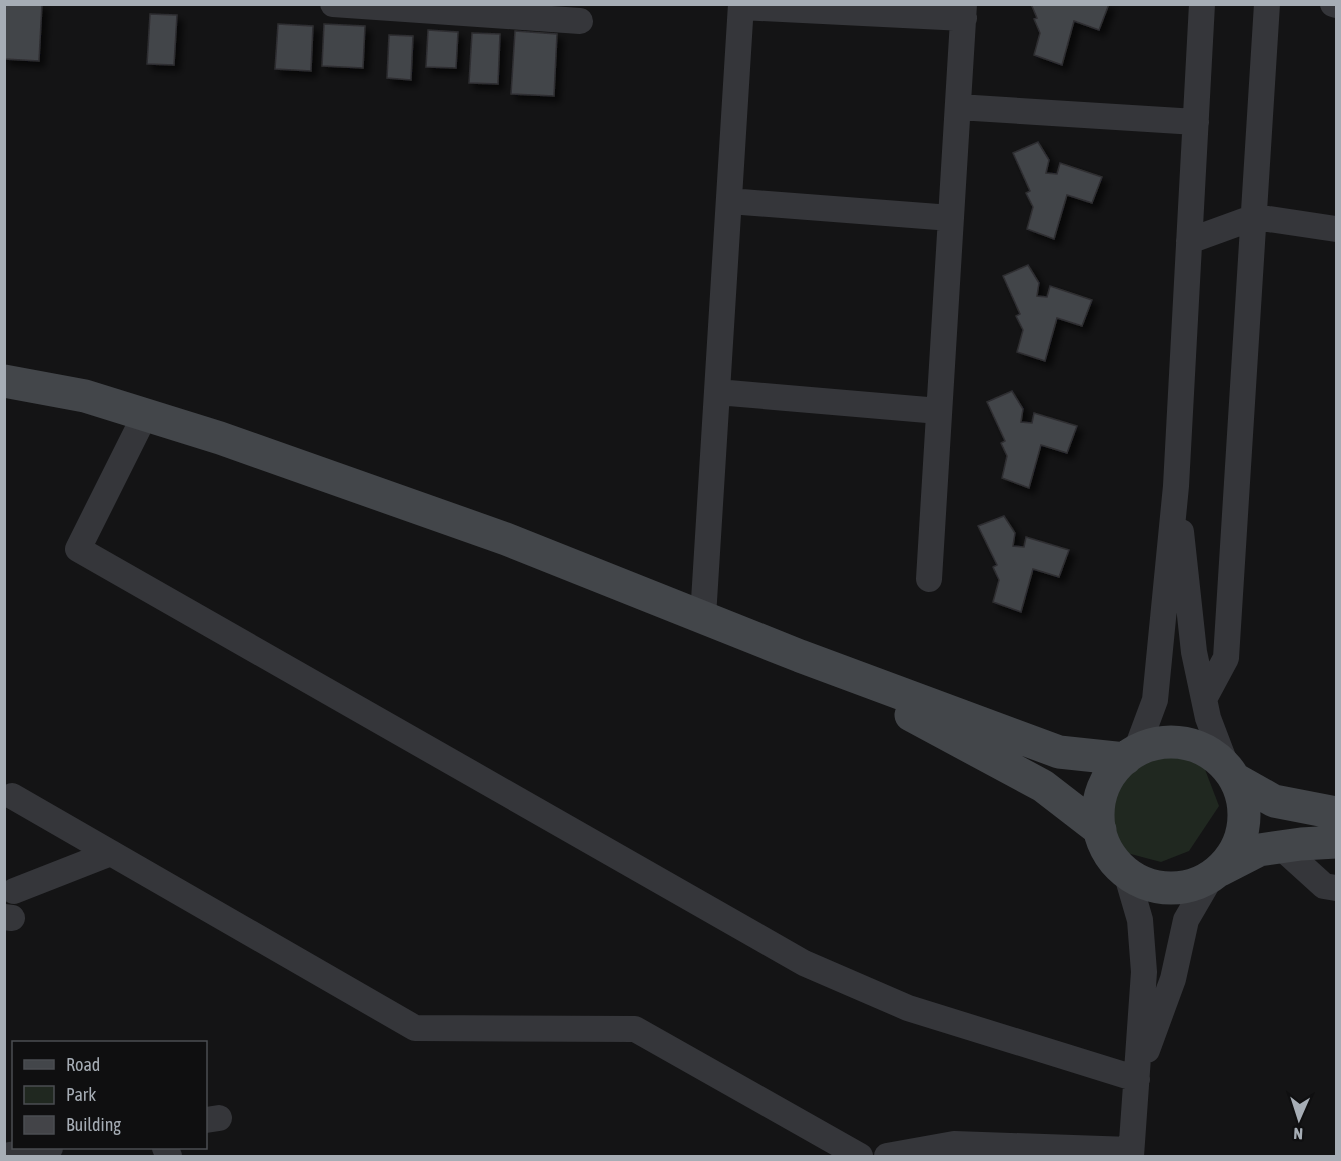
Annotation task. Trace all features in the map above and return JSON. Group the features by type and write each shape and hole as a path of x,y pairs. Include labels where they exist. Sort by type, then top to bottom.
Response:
{"street":[{"path":"333,4 493,10 580,21"},
{"path":"1130,755 1155,700 1176,486 1202,4"},
{"path":"1204,699 1226,658 1267,4"},
{"path":"703,617 741,6 964,11 929,579"},
{"path":"958,107 1196,122"},
{"path":"729,201 951,218"},
{"path":"1189,241 1255,217 1336,229"},
{"path":"4,381 85,396 220,438 506,539 800,656 1059,752 1130,755"},
{"path":"717,392 939,411"},
{"path":"145,415 78,549 804,963 908,1008 1137,1079"},
{"path":"1137,1079 1173,979 1186,920 1214,874 1233,853 1244,823 1243,801 1208,718 1194,652 1176,486"},
{"path":"800,656 1043,786 1100,830"},
{"path":"1336,813 1274,801 1231,774 1213,755 1196,746 1175,742 1155,744 1130,755 1114,769 1103,789 1098,807 1100,830 1114,860 1126,872 1147,884 1169,888 1185,886 1214,874 1259,850 1336,842"},
{"path":"12,796 415,1028 635,1029 860,1156"},
{"path":"1281,847 1324,886 1336,888"},
{"path":"14,891 111,853"},
{"path":"887,1156 954,1144 1131,1153 1144,972 1140,920 1126,872"},
{"path":"4,1156 44,1149"}],"green space":[{"path":"1196,746 1219,806 1189,851 1161,862 1108,848 1098,807 1125,759"}],"building":[{"path":"4,4 42,4 39,61 4,59"},
{"path":"1031,4 1109,4 1099,30 1074,21 1062,65 1034,55 1040,33"},
{"path":"150,14 177,15 174,65 147,64"},
{"path":"278,24 313,26 311,71 275,69"},
{"path":"324,24 365,26 363,68 322,66"},
{"path":"428,30 458,32 456,68 426,67"},
{"path":"515,31 557,34 554,96 511,94"},
{"path":"472,33 500,34 498,84 469,83"},
{"path":"389,35 413,36 411,80 387,78"},
{"path":"1038,142 1049,160 1046,173 1057,174 1060,163 1102,177 1092,203 1067,195 1054,239 1027,229 1033,207 1026,193 1030,191 1013,153"},
{"path":"1028,265 1039,283 1037,296 1047,297 1050,286 1092,300 1082,326 1057,318 1045,361 1017,352 1023,330 1016,316 1020,314 1003,276"},
{"path":"1012,391 1023,409 1021,422 1032,423 1034,413 1077,426 1067,453 1041,445 1029,488 1002,478 1007,456 1001,443 1005,441 987,402"},
{"path":"1004,516 1015,533 1013,546 1024,547 1026,537 1069,550 1059,577 1033,569 1021,612 993,602 999,580 993,567 997,565 978,526"}]}
